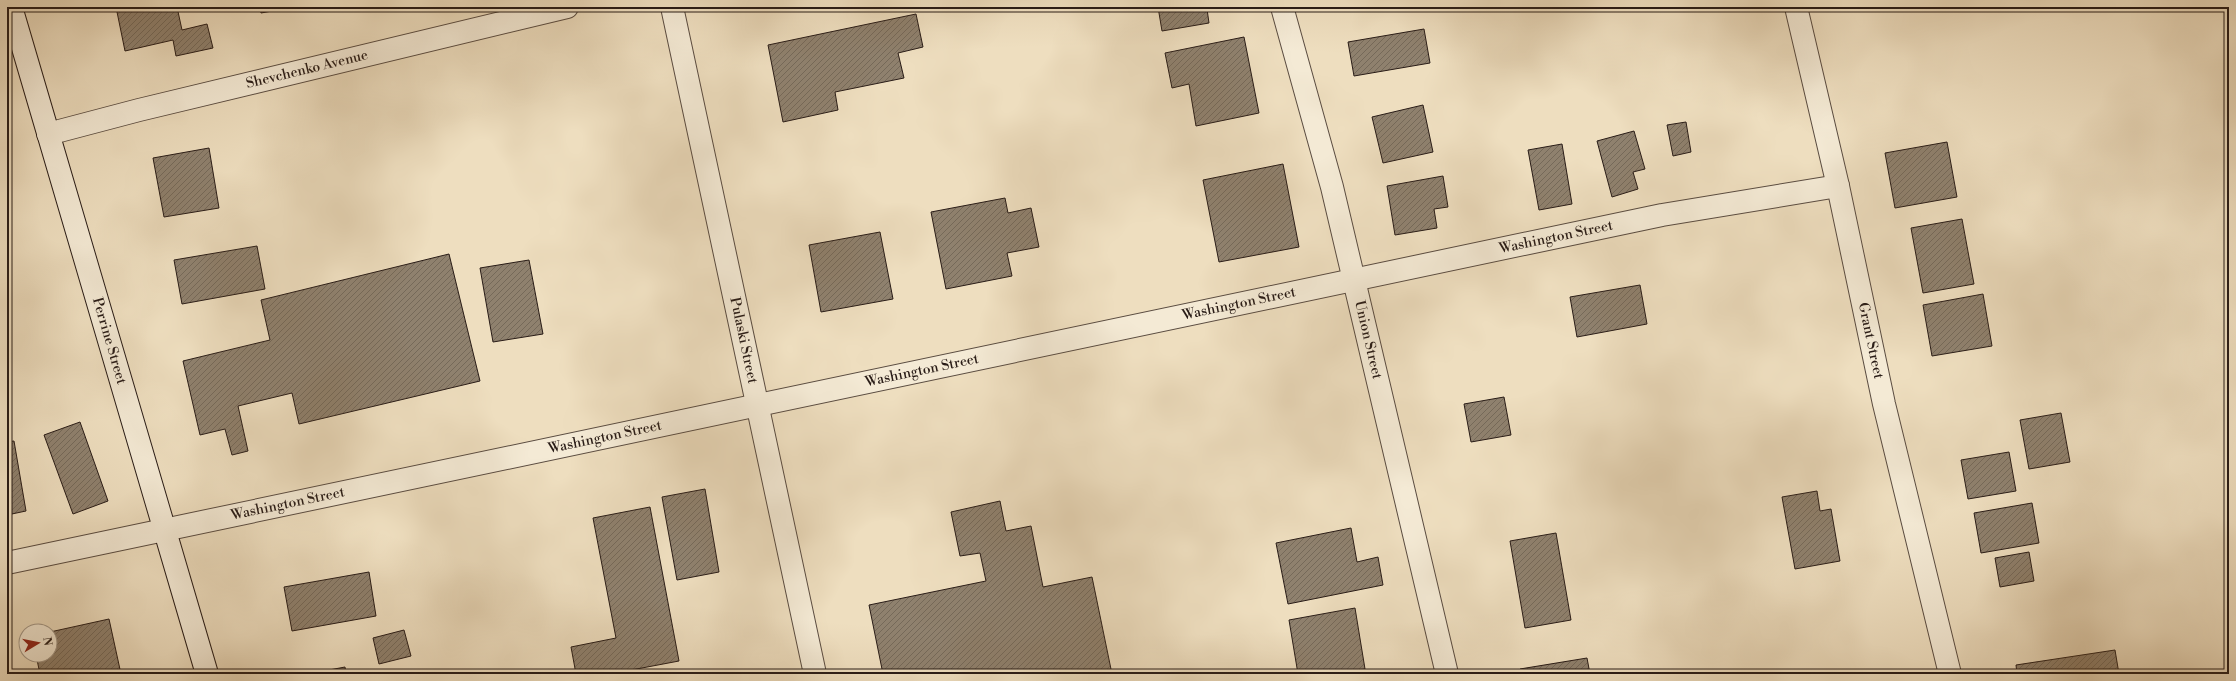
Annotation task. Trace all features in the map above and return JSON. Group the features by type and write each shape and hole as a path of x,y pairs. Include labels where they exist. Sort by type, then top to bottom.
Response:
{"street":[{"name":"Perrine Street","path":"11,7 166,529 207,674"},
{"name":"Shevchenko Avenue","path":"48,134 139,110 567,7"},
{"name":"Pulaski Street","path":"672,7 759,405 815,674"},
{"name":"Union Street","path":"1282,7 1332,187 1353,282 1447,674"},
{"name":"Grant Street","path":"1796,7 1838,186 1884,404 1950,674"},
{"name":"Washington Street","path":"7,563 1353,282 1662,215 1838,186"}],"building":[{"path":"116,7 177,7 182,30 207,24 213,48 176,56 173,40 125,51"},
{"path":"260,7 294,7 261,13"},
{"path":"1158,7 1216,7 1207,9 1209,23 1162,31"},
{"path":"916,14 923,47 898,53 904,78 835,92 838,110 783,122 768,45"},
{"path":"1424,29 1430,63 1354,76 1348,42"},
{"path":"1244,37 1259,113 1196,126 1189,84 1172,88 1165,53"},
{"path":"1423,105 1433,152 1383,163 1372,117"},
{"path":"1686,122 1691,152 1673,156 1667,125"},
{"path":"1634,131 1645,169 1633,172 1638,189 1612,197 1597,141"},
{"path":"1947,142 1957,197 1895,208 1885,153"},
{"path":"1562,144 1572,204 1539,210 1528,150"},
{"path":"209,148 219,208 164,217 153,158"},
{"path":"1283,164 1299,247 1219,262 1203,180"},
{"path":"1443,176 1448,207 1434,209 1437,228 1395,235 1387,186"},
{"path":"1005,198 1008,213 1031,208 1039,247 1007,253 1012,276 946,289 931,212"},
{"path":"1962,219 1974,284 1923,293 1911,228"},
{"path":"880,232 893,299 821,312 809,245"},
{"path":"257,246 265,289 182,304 174,260"},
{"path":"449,254 480,381 299,424 292,393 238,406 248,451 232,455 225,429 200,435 183,361 270,340 261,300"},
{"path":"529,260 543,334 493,342 480,268"},
{"path":"1640,285 1647,324 1577,337 1570,297"},
{"path":"1983,294 1992,346 1932,356 1923,305"},
{"path":"1504,397 1511,435 1471,442 1464,404"},
{"path":"2061,413 2070,462 2029,469 2020,420"},
{"path":"80,422 108,501 73,514 44,435"},
{"path":"14,441 26,511 7,515 7,442"},
{"path":"2009,452 2016,491 1968,499 1961,460"},
{"path":"705,489 719,572 677,580 662,497"},
{"path":"1817,491 1820,511 1831,509 1840,561 1795,569 1782,497"},
{"path":"1000,501 1006,531 1031,526 1043,587 1092,577 1112,674 883,674 869,605 986,581 980,553 960,556 951,512"},
{"path":"2032,503 2039,543 1981,553 1974,513"},
{"path":"650,507 679,661 626,671 627,674 576,674 571,647 616,638 593,518"},
{"path":"1351,528 1357,562 1378,557 1383,585 1288,604 1276,543"},
{"path":"1556,533 1571,620 1525,628 1510,541"},
{"path":"2029,552 2034,581 2000,587 1995,558"},
{"path":"369,572 376,616 292,631 284,587"},
{"path":"1355,608 1365,669 1339,674 1298,674 1289,620"},
{"path":"109,619 121,674 40,674 38,663 58,663 58,630"},
{"path":"404,630 411,656 379,664 373,638"},
{"path":"2115,650 2119,674 2017,674 2016,665"},
{"path":"1587,658 1590,674 1521,674 1520,669"},
{"path":"345,667 346,674 308,674"},
{"path":"1284,670 1285,674 1263,674"}]}
